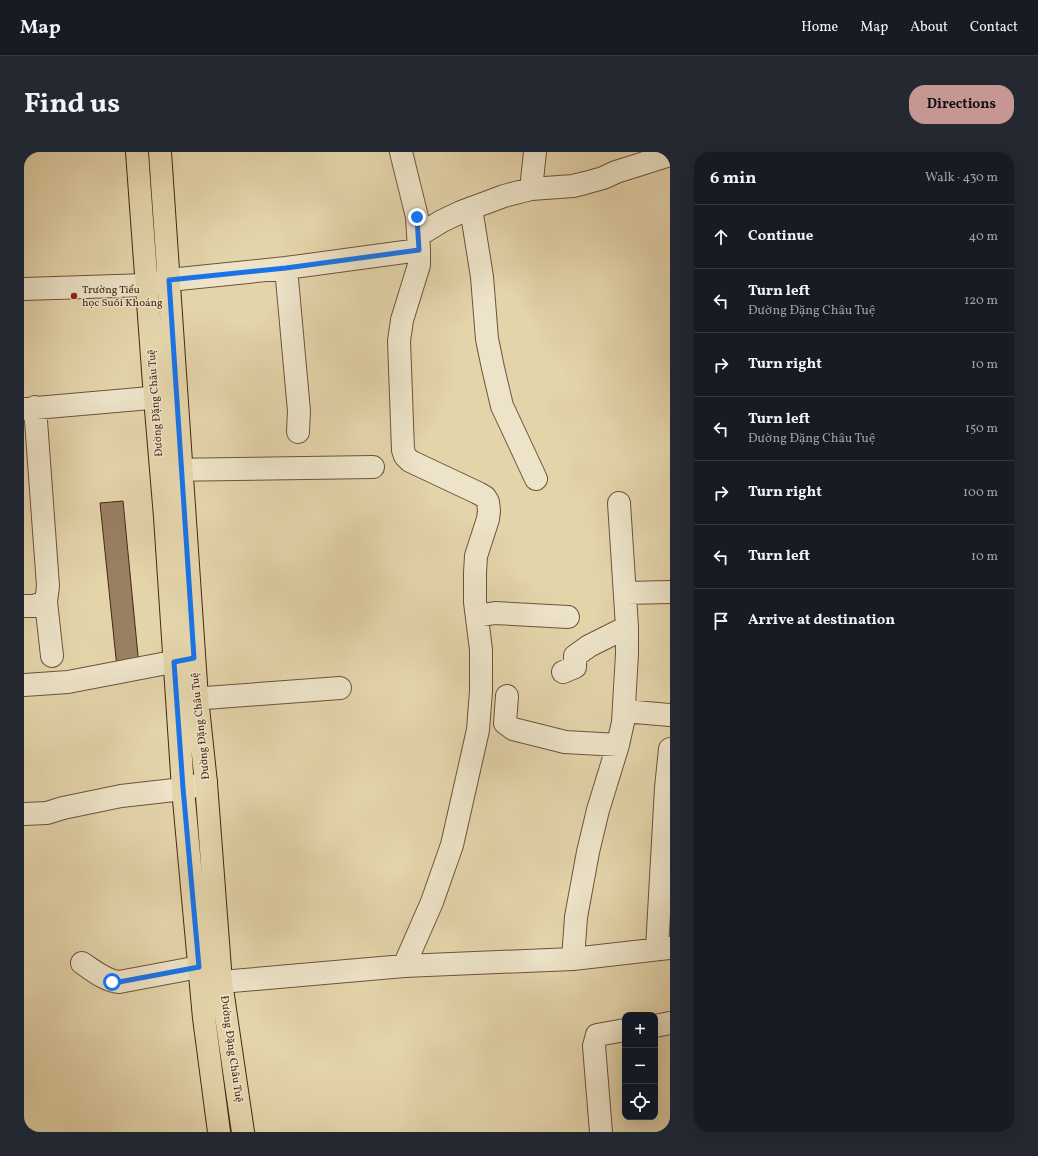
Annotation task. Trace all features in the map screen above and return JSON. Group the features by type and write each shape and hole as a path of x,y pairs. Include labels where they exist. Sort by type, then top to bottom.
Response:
{"main road":[{"name":"Đường Đặng Châu Tuệ","path":"137,152 155,398 171,470"},
{"name":"Đường Đặng Châu Tuệ","path":"160,152 176,396 171,470 187,699 183,788 207,978 219,1132"},
{"name":"Đường Đặng Châu Tuệ","path":"187,699 206,783 207,978 243,1132"}],"street":[{"path":"400,152 417,217 428,233"},
{"path":"531,189 535,152"},
{"path":"24,289 147,284 169,280 286,268 428,233 471,208 504,196 531,189 573,186 670,155"},
{"path":"471,208 482,278 487,338 496,383 502,406 536,479"},
{"path":"414,966 432,902 452,845 478,730 481,691 481,650 486,615 475,573 476,556 488,519 488,502 485,497 410,460 405,456 403,450 399,341 402,320 428,233"},
{"path":"286,268 299,411 298,432"},
{"path":"52,656 46,602 48,586 30,408 176,396"},
{"path":"171,470 373,467"},
{"path":"573,959 576,917 588,852 598,810 618,745 623,722 627,627 619,503"},
{"path":"625,593 670,592"},
{"path":"24,606 34,606 46,602"},
{"path":"486,615 568,617"},
{"path":"563,672 575,667 575,656 589,646 627,627"},
{"path":"24,685 68,682 184,660"},
{"path":"187,699 340,688"},
{"path":"507,696 505,723 513,729 566,742 618,745"},
{"path":"624,711 670,715"},
{"path":"82,963 106,979 112,982 119,982 573,959 663,949 666,788 670,749"},
{"path":"24,814 47,813 63,808 121,796 183,788 206,783"},
{"path":"658,1025 670,1023"},
{"path":"601,1132 594,1046 597,1035 622,1031"}],"building":[{"path":"123,501 139,666 117,668 100,503"}],"place":[{"name":"Trường Tiểu học Suối Khoáng","path":"74,296"}],"route":[{"path":"112,982 199,967 183,788 174,662 194,658 169,280 286,268 419,250 417,217"}]}
